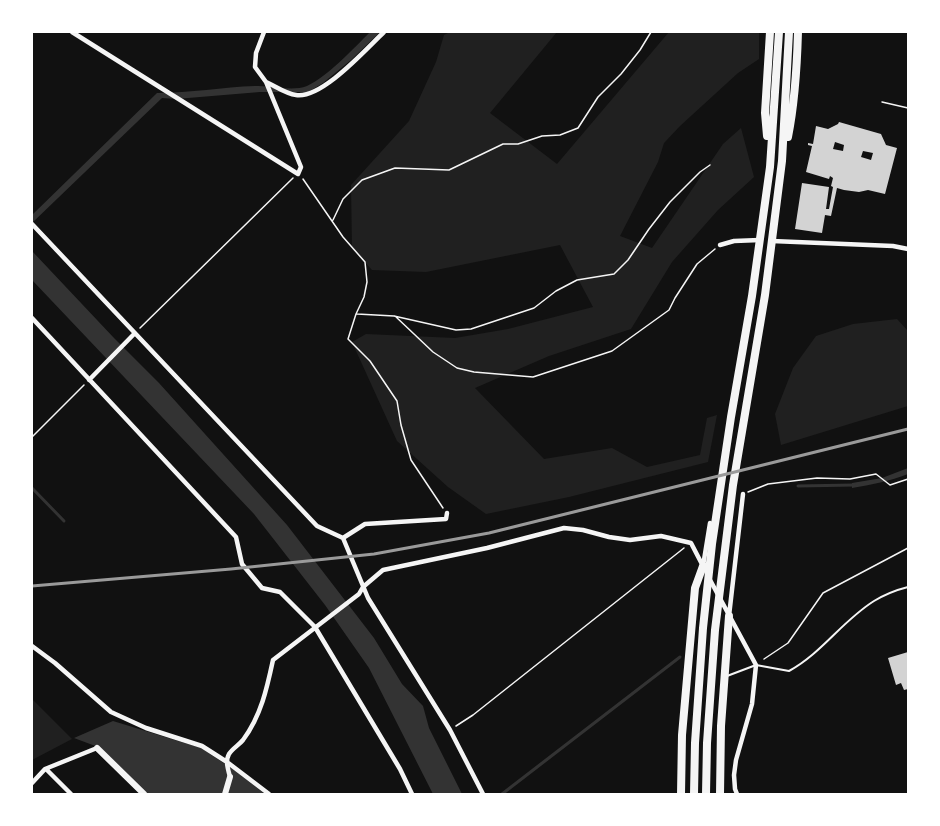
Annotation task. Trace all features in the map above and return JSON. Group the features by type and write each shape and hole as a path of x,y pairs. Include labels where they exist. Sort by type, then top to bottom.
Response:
{"highway":[{"path":"770,32 765,113 770,167"},
{"path":"694,795 703,628 712,544 752,296 770,167 779,32"},
{"path":"706,795 715,630 723,554 772,241 782,161 789,32"},
{"path":"782,161 793,114 798,32"},
{"path":"681,795 682,735 695,588 703,566"},
{"path":"720,795 721,726 729,616"}],"street":[{"path":"72,32 298,174 301,167 266,82 255,67 256,53 264,32"},
{"path":"266,82 295,96 309,95 353,63 384,32"},
{"path":"32,224 316,526 343,538 368,598 450,730 483,795"},
{"path":"720,245 734,241 760,240"},
{"path":"772,241 893,246 909,249"},
{"path":"32,318 236,537 242,564 262,588 280,592 317,626 400,769 412,795"},
{"path":"90,380 135,333"},
{"path":"729,616 743,494"},
{"path":"343,538 365,524 446,519 447,513"},
{"path":"703,566 710,523"},
{"path":"225,795 230,777 227,762 229,754 243,740 259,713 273,660 360,594 363,587 383,570 487,548 564,528 630,540 661,536 691,543 756,665 752,704 735,768 737,795"},
{"path":"32,646 111,712 146,728 202,746 227,762 268,795"},
{"path":"32,783 45,769 97,748 144,795"},
{"path":"45,769 71,795"}],"lane":[{"path":"725,677 756,665 789,671 811,657 871,603 884,595 909,587"}],"path":[{"path":"332,221 343,200 362,180 396,168 449,170 503,144 518,144 542,136 560,135 578,128 598,97 621,74 651,32"},
{"path":"882,102 909,108"},
{"path":"356,314 394,316 456,330 471,329 534,308 556,291 577,280 614,274 628,260 670,202 710,165"},
{"path":"135,333 298,174 365,262 367,282 364,297 348,339 370,361 397,401 411,460 447,513"},
{"path":"394,316 433,352 457,368 474,372 533,377 612,351 669,310 697,264 720,245"},
{"path":"32,437 90,380"},
{"path":"743,494 768,484 817,478 850,479 876,474 890,485 909,479"},
{"path":"450,730 691,543"},
{"path":"756,665 788,643 823,593 909,548"}],"shaded area":[{"path":"370,32 380,32 351,60 308,92 260,92 176,99 162,98 32,223 32,215 157,93 255,86 301,88 315,82 332,69"},
{"path":"450,32 557,32 490,113 557,164 669,32 759,32 759,59 738,73 664,143 658,162 620,236 652,248 723,144 741,128 754,177 718,210 672,262 631,329 549,356 475,388 544,459 612,448 647,467 700,455 707,418 717,415 708,462 569,497 486,514 448,487 397,441 352,342 366,334 455,338 508,329 593,307 560,245 426,272 372,270 352,248 351,185 409,121 436,62 444,35"},
{"path":"32,251 159,383 287,525 374,638 402,684 423,706 429,728 462,794 433,794 369,668 325,605 254,514 32,280"},
{"path":"897,319 908,331 908,406 781,445 775,414 793,368 816,336 853,324"},
{"path":"908,468 908,474 852,488 852,483 882,478"},
{"path":"32,699 72,739 32,760"},
{"path":"113,721 201,748 225,764 228,776 223,794 147,794 98,747 74,738"},
{"path":"230,767 265,794 227,794"}],"building":[{"path":"839,122 881,134 886,145 897,148 885,194 868,190 859,192 837,188 831,216 825,215 822,233 795,229 802,183 829,187 826,209 829,209 833,178 830,176 829,179 806,172 812,146 808,143 813,144 816,126 828,129","holes":["835,142 844,145 843,151 833,149","863,151 873,153 871,160 861,157"]},
{"path":"908,652 908,689 904,690 901,683 896,685 888,658"}],"waterway":[{"path":"798,486 854,485"},
{"path":"32,488 64,521"},
{"path":"502,794 680,657"}],"railway":[{"path":"32,586 374,554 489,533 908,429"}]}
